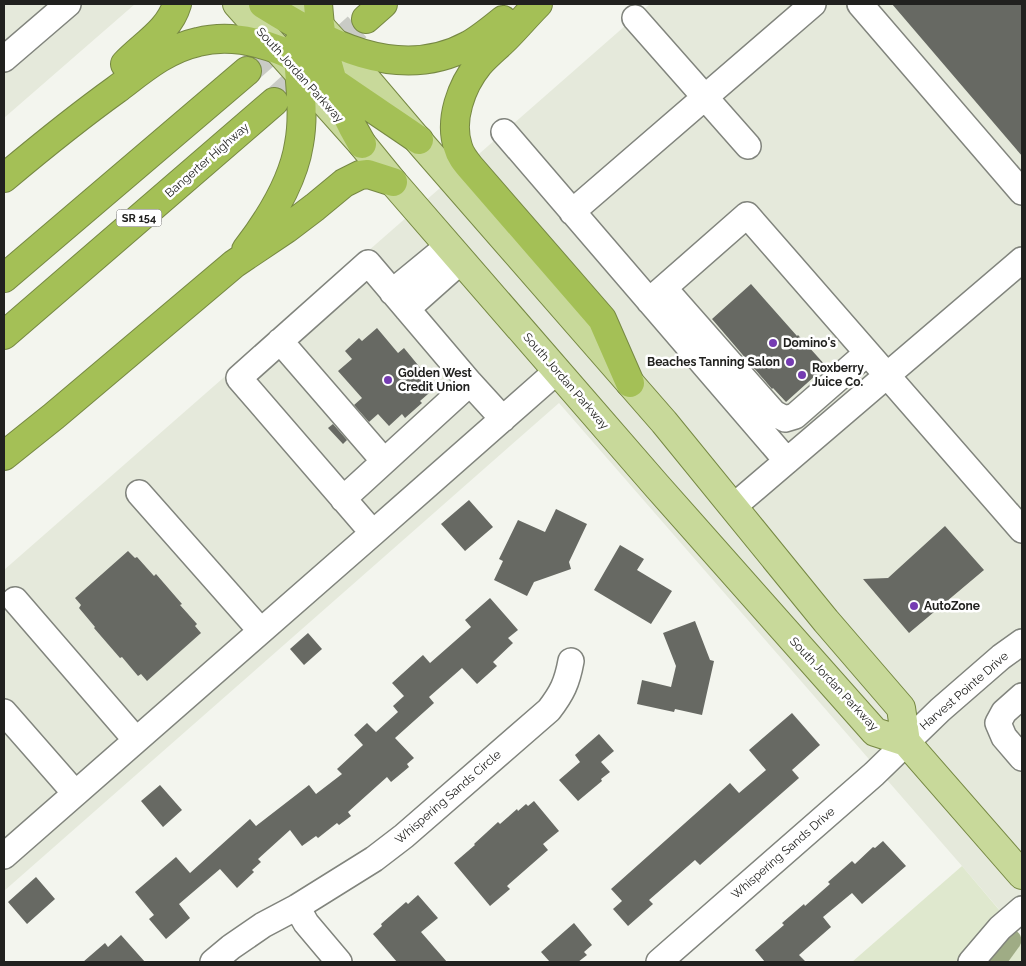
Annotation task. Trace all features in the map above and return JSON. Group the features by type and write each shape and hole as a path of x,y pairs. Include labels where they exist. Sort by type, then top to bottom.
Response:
{"highway":[{"path":"72,121 129,60 162,31 174,13 177,4"},
{"path":"263,4 312,21 364,54 390,59 410,60 432,59 452,53 476,41 523,4"},
{"path":"538,4 483,60 470,77 463,89 456,116 456,138 461,154 470,167 602,319 630,383"},
{"path":"234,264 256,237 272,212 294,164 299,145 301,115 292,61 312,21"},
{"path":"312,21 350,124 362,144"},
{"path":"4,178 72,121 155,60 173,50 208,40 236,38 254,42 323,74 419,140"},
{"path":"4,278 247,71"},
{"name":"Bangerter Highway","path":"4,335 274,102"},
{"path":"4,456 234,264 315,208 344,183 360,175 368,174 393,182"}],"main road":[{"name":"South Jordan Parkway","path":"237,4 292,61 454,253 875,732 906,742"},
{"path":"312,21 419,140 630,383 826,621 901,708 906,742 1022,875"}],"street":[{"path":"4,59 68,4"},
{"path":"572,212 813,4"},
{"path":"860,4 1022,192"},
{"path":"635,18 748,146"},
{"path":"504,132 572,212 774,413 785,419 795,416 868,353"},
{"path":"656,294 747,215 1022,530"},
{"path":"400,301 454,253"},
{"path":"733,507 1022,260"},
{"path":"373,534 239,378 368,263 503,419"},
{"path":"656,294 787,461"},
{"path":"280,342 384,461"},
{"path":"4,856 373,534 557,370"},
{"path":"343,499 470,382"},
{"path":"139,493 261,631"},
{"path":"15,600 136,740"},
{"name":"Harvest Pointe Drive","path":"906,742 1001,657 1022,642"},
{"name":"Whispering Sands Circle","path":"297,907 374,860 549,710 568,679 571,661"},
{"path":"1022,696 1004,712 998,723 1004,737 1022,758"},
{"path":"4,712 75,793"},
{"name":"Whispering Sands Drive","path":"659,962 874,774 906,742"},
{"path":"213,962 263,925 297,907 306,923 338,962"},
{"path":"971,962 1000,928 1022,909"}],"shaded area":[{"path":"4,4 135,4 4,118"},
{"path":"650,4 1022,4 1022,904 1003,914 559,403 4,891 4,570"}],"green space":[{"path":"962,866 1022,937 1022,962 852,962"}],"building":[{"path":"892,4 1022,4 1022,156"},
{"path":"751,284 826,366 786,402 772,389 712,319"},
{"name":"Golden West Credit Union","path":"377,328 398,353 404,348 436,387 405,418 402,414 389,426 378,414 369,422 354,405 362,398 338,371 352,359 345,351 359,338 362,341"},
{"path":"333,424 347,440 343,444 328,428"},
{"path":"469,500 493,527 465,551 441,524"},
{"path":"556,509 587,524 569,562 571,569 534,582 527,596 494,580 503,561 499,559 518,520 545,532"},
{"name":"AutoZone","path":"945,526 984,570 909,633 863,579 888,578"},
{"path":"620,545 644,559 637,570 672,591 651,624 594,590"},
{"path":"128,551 135,558 137,557 154,576 156,574 182,604 180,605 197,624 195,626 201,633 147,681 141,674 138,676 122,657 120,658 79,608 81,605 75,598"},
{"path":"490,598 518,630 508,638 513,643 493,662 497,666 477,684 462,668 429,697 434,703 395,738 414,758 407,764 409,767 391,782 387,777 348,812 351,816 339,825 337,823 318,838 316,836 302,846 290,830 258,859 261,862 252,870 254,872 237,888 220,869 179,904 190,918 166,939 149,919 154,915 135,892 176,857 190,873 250,819 256,826 309,785 316,794 342,774 337,769 363,745 354,735 367,723 376,732 398,712 393,706 404,696 392,683 423,655 430,663 471,627 465,620"},
{"path":"695,621 710,660 714,661 702,715 675,709 674,712 637,704 642,680 671,687 676,666 663,633"},
{"path":"308,633 322,649 304,665 290,649"},
{"path":"792,713 820,745 792,770 799,778 700,865 695,860 649,900 653,904 628,926 613,909 622,901 611,889 730,783 739,793 766,770 749,750"},
{"path":"599,734 614,751 601,762 610,772 578,801 559,780 580,762 575,755"},
{"path":"160,785 182,810 163,827 141,801"},
{"path":"534,801 559,831 543,844 548,850 507,886 510,889 490,906 454,863 498,822 500,824 517,809 518,811 526,804 528,806"},
{"path":"883,841 906,866 862,904 852,893 823,917 831,927 799,955 806,962 765,962 755,950 784,925 782,923 830,884 828,882 852,861 855,864 873,847 875,848"},
{"path":"36,877 55,899 27,924 8,902"},
{"path":"418,895 438,918 421,932 447,962 397,962 373,934 382,926 381,924 406,902 408,904"},
{"path":"574,923 592,945 584,952 587,955 578,962 550,962 541,952"},
{"path":"121,935 145,962 83,962 105,943 108,947"}],"waterway":[{"path":"995,962 1011,940"}],"tunnel":[{"path":"247,71 315,11"},
{"path":"274,102 366,19"}],"place":[{"name":"Domino's","path":"773,343"},
{"name":"Beaches Tanning Salon","path":"790,362"},
{"name":"Roxberry Juice Co.","path":"802,375"},
{"name":"Golden West Credit Union","path":"388,380"},
{"name":"AutoZone","path":"914,606"}]}
